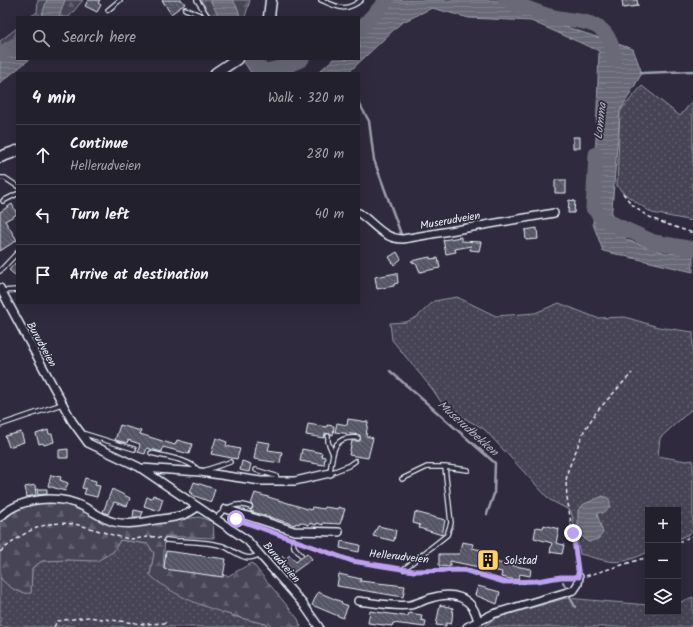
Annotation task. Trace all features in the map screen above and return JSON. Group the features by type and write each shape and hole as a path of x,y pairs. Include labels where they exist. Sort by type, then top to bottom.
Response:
{"street":[{"path":"269,16 271,0"},
{"path":"223,68 235,60"},
{"path":"0,157 16,152"},
{"name":"Muserudveien","path":"360,214 393,239 410,238 554,213"},
{"name":"Burudveien","path":"1,294 62,404 79,433 88,443 138,467 197,507 217,516 247,540 260,554 303,604 319,627"},
{"name":"Burudveien","path":"138,467 200,472 233,478 278,481 295,481 330,473"},
{"path":"0,517 5,512 24,502 43,499 70,501 102,517 127,524 179,516 191,512 197,507"},
{"path":"226,509 294,531 339,532"},
{"path":"467,627 500,612 574,590 578,584 579,577"},
{"path":"358,601 411,605 430,598 447,595 460,597 473,606 478,622"}],"lane":[{"path":"108,10 120,0"},
{"path":"197,0 205,16"},
{"path":"321,0 344,9 354,6 361,0"},
{"path":"185,9 203,16"},
{"path":"0,178 5,178 16,185"},
{"path":"3,201 16,194"},
{"path":"0,271 16,254"},
{"path":"1,294 16,290"},
{"path":"0,425 62,404"},
{"path":"79,433 85,433 134,449"},
{"path":"328,436 328,442 333,455"},
{"path":"330,473 335,446 340,440 349,437 358,438"},
{"path":"151,453 183,461 196,467 200,472 230,462"},
{"path":"330,473 348,466 355,461"},
{"path":"402,480 427,468 445,467 468,470"},
{"path":"404,569 447,535 451,523 445,467"},
{"path":"256,470 276,476 278,481"},
{"path":"217,516 236,504 250,507"},
{"path":"166,540 222,546 248,558 254,558 260,554"},
{"path":"293,540 294,547 301,555"}],"path":[{"path":"623,193 638,212 652,219 693,233"},
{"path":"579,577 567,497 566,481 568,470 584,430 597,411 632,373"},
{"path":"0,552 37,526 56,522 77,524 127,538 140,539 154,536 166,540"},
{"path":"681,541 693,536"},
{"name":"Hellerudveien","path":"293,540 352,561 414,571 464,570 504,582 515,583 561,577 579,577 645,558"},
{"path":"54,627 57,622 88,617 143,624 168,623"}],"green space":[{"path":"38,0 83,0 70,16 31,16 37,12"},
{"path":"197,0 250,0 245,16 212,16"},
{"path":"16,29 16,60 0,70 0,41"},
{"path":"642,86 680,116 693,100 693,221 652,213 623,193 617,186 620,111"},
{"path":"457,297 496,316 535,313 559,303 597,318 625,317 658,327 693,332 693,408 660,438 658,456 686,461 693,460 693,532 681,538 681,507 645,507 645,553 629,560 614,562 580,554 571,511 550,500 484,429 445,408 433,390 392,340 390,323 406,322 417,317 434,301"},
{"path":"58,500 118,527 199,517 213,522 214,538 165,536 163,568 228,576 252,563 298,619 301,627 266,627 266,624 236,617 189,600 161,584 150,575 154,553 148,544 120,540 113,552 97,561 42,561 32,568 31,593 22,593 14,589 6,584 0,577 0,524 13,512 26,505"},
{"path":"120,540 148,544 154,553 150,575 232,616 266,624 266,627 80,627 63,625 61,627 0,627 0,577 3,581 31,593 32,568 42,561 68,560 113,552"},
{"path":"693,597 693,627 483,627 496,618 566,598 645,605 645,615 681,615 681,602"}],"water":[{"path":"47,0 65,0 59,16 41,16"},
{"path":"210,0 233,0 240,16 218,16"},
{"path":"395,0 520,0 542,19 633,49 642,73 620,111 611,221 627,240 665,253 693,255 693,272 603,251 593,224 599,51 531,21 469,18 432,8 401,23 349,72 319,72 332,60 360,60 360,34"},
{"path":"16,43 16,60 29,60 0,83 0,56"},
{"path":"243,60 259,60 270,72 250,72"},
{"path":"603,496 608,498 610,501 610,507 603,513 600,512 597,514 603,533 598,539 588,542 578,532 578,510 584,504"}],"building":[{"path":"88,0 100,0 98,3 101,5 97,12 85,6"},
{"path":"162,0 182,0 185,4 171,14"},
{"path":"622,0 637,0 638,6 623,8"},
{"path":"573,137 580,137 580,148 573,148"},
{"path":"555,180 566,180 566,193 555,193"},
{"path":"569,200 575,201 574,213 568,213"},
{"path":"12,204 16,215 5,221 16,241 0,251 0,212"},
{"path":"537,228 538,239 526,240 525,230"},
{"path":"461,237 461,241 481,242 479,251 470,250 471,246 455,249 456,252 446,254 443,240"},
{"path":"397,252 401,259 394,265 389,257"},
{"path":"430,257 430,259 438,258 440,268 420,272 417,265 411,261"},
{"path":"16,262 16,276 9,270"},
{"path":"397,273 398,283 394,284 394,286 377,289 375,277"},
{"path":"348,419 368,422 366,436 373,438 368,458 349,455 352,441 360,441 360,435 335,432 337,423 347,425"},
{"path":"308,424 327,427 327,425 334,426 333,435 325,433 324,438 306,435"},
{"path":"120,425 141,431 140,434 175,445 177,440 192,444 189,454 163,447 162,452 147,448 145,454 138,452 140,444 128,440 127,443 115,440"},
{"path":"48,430 49,434 52,434 54,442 44,445 43,443 39,444 36,434"},
{"path":"21,432 24,442 9,447 5,436"},
{"path":"216,438 227,442 226,446 240,449 237,459 211,454"},
{"path":"257,441 270,443 268,450 282,452 280,463 254,459"},
{"path":"68,449 68,458 59,458 59,450"},
{"path":"302,449 322,453 321,456 325,457 324,465 300,461"},
{"path":"242,461 251,464 249,472 240,470"},
{"path":"51,475 61,477 60,480 68,483 65,491 48,486"},
{"path":"85,478 96,481 95,485 100,486 97,497 84,494 86,489 82,488"},
{"path":"194,482 215,489 211,502 190,493"},
{"path":"35,485 36,495 27,497 25,487"},
{"path":"37,489 47,489 47,494 38,495"},
{"path":"112,489 130,498 127,506 114,502 108,514 103,512"},
{"path":"255,493 311,510 312,507 338,509 338,507 345,509 340,524 323,523 323,525 317,523 316,525 310,523 309,525 300,522 299,524 296,523 295,525 250,511 253,508 251,504"},
{"path":"153,495 163,499 159,511 144,506 147,497 152,498"},
{"path":"134,510 143,512 141,517 133,517"},
{"path":"415,512 445,520 442,535 419,528 420,525 413,523"},
{"path":"544,525 559,529 556,543 564,545 562,554 550,552 552,543 534,538 536,527 543,528"},
{"path":"378,526 396,530 394,541 373,536"},
{"path":"341,541 360,545 359,552 340,548"},
{"path":"462,542 473,544 472,548 496,553 494,562 531,569 530,576 520,574 518,580 516,580 501,577 502,572 450,561 450,567 439,566 439,554 459,554"},
{"path":"166,551 226,559 223,577 164,569"},
{"path":"307,553 312,559 290,575 278,561 283,556 285,559 290,555 296,562"},
{"path":"339,574 361,579 360,581 405,586 403,597 337,586"},
{"path":"478,586 500,592 497,604 475,595"},
{"path":"318,592 348,606 343,618 312,605"},
{"path":"440,605 453,608 451,624 446,623 446,626 436,625"},
{"path":"370,611 404,616 408,616 409,613 422,615 421,620 426,621 425,627 393,623 392,626 368,623"}],"waterway":[{"name":"Lomma","path":"360,28 387,0"},
{"name":"Lomma","path":"506,0 550,16 592,24 601,29 607,36 612,46 614,60"},
{"name":"Lomma","path":"0,54 16,45"},
{"name":"Lomma","path":"253,60 258,67 266,71 290,65 300,60"},
{"path":"641,72 693,71"},
{"name":"Muserudbekken","path":"360,105 369,121 374,160 401,234"},
{"name":"Lomma","path":"596,154 593,208 603,219 654,242 693,249"},
{"name":"Muserudbekken","path":"390,371 495,463 494,494 487,514"},
{"path":"563,582 565,586"},
{"path":"570,597 575,607"}],"place":[{"name":"Solstad","path":"488,560"}],"route":[{"path":"236,519 352,561 414,571 464,570 504,582 515,583 561,577 579,577 573,533"}]}
